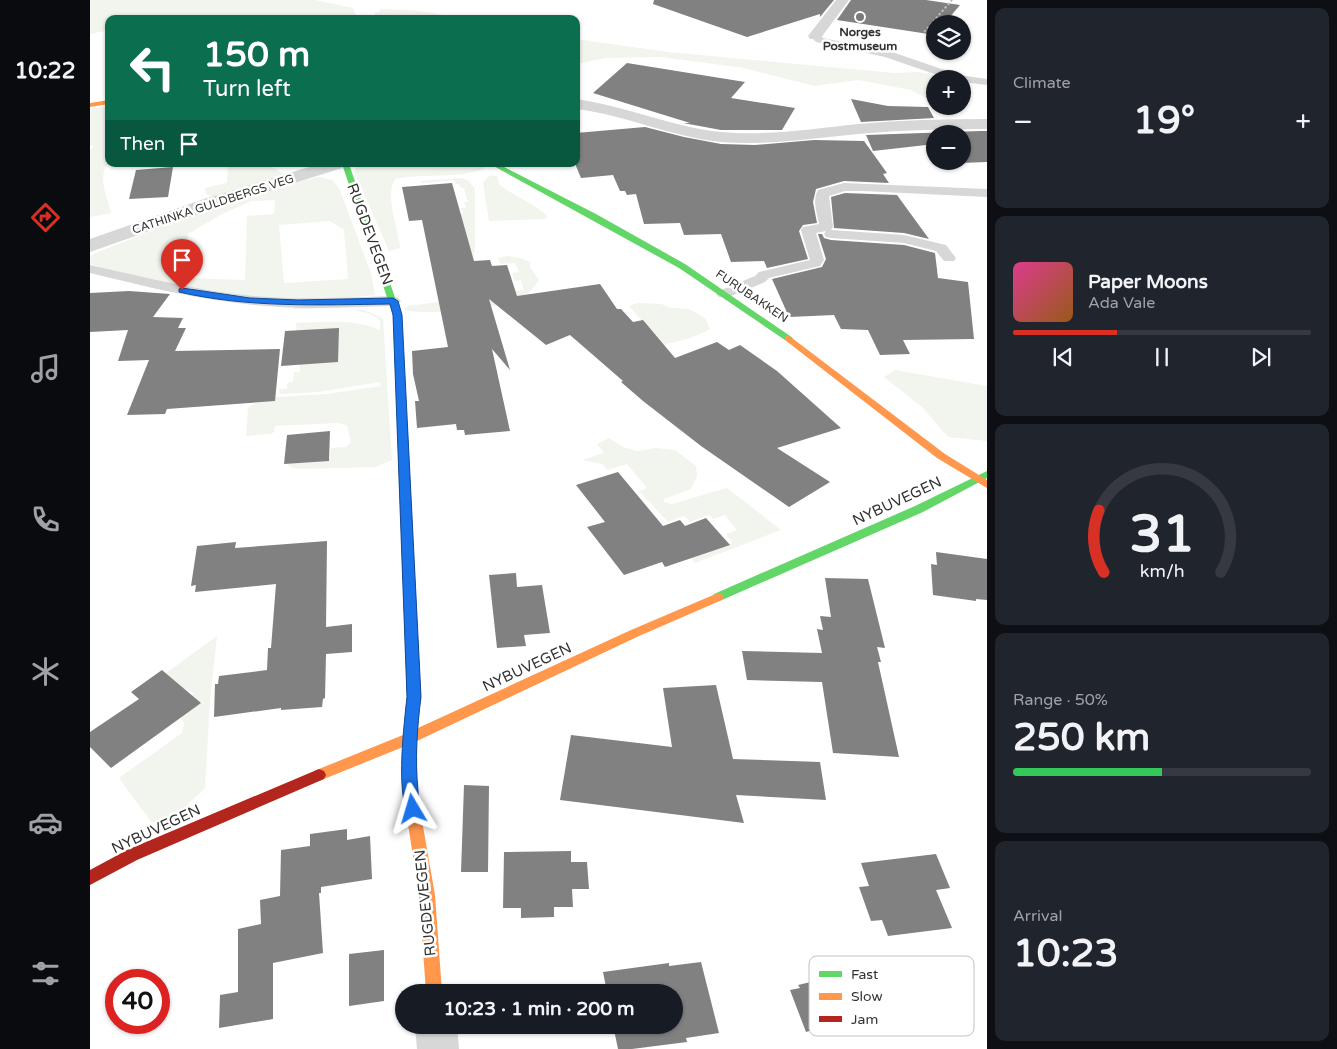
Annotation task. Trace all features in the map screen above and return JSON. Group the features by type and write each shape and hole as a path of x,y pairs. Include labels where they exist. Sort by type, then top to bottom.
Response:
{"street":[{"path":"815,36 843,0"},
{"path":"90,105 105,103"},
{"path":"580,105 629,113 688,132 735,137 775,137 897,126 987,124"},
{"name":"CATHINKA GULDBERGS VEG","path":"90,246 211,203 326,167"},
{"name":"RUGDEVEGEN","path":"346,167 397,315 414,697 410,738 410,792 427,895 433,984"},
{"name":"FURUBAKKEN","path":"499,167 639,240 724,294 826,366 941,456 982,483"},
{"name":"NYBUVEGEN","path":"90,878 132,854 274,793 410,738 636,633 982,483 987,474"},
{"path":"437,1034 438,1049"}],"lane":[{"path":"815,36 820,40 902,58 957,78 987,82"},
{"path":"724,294 760,279 764,275 815,263 816,260 808,230 826,227 821,198 823,193 832,189 862,187 987,193"},
{"path":"831,234 904,239 941,248 948,258"},
{"path":"90,269 199,294 250,301 298,303 393,301"}],"shaded area":[{"path":"90,0 315,0 353,8 356,15 105,15 105,31 90,34"},
{"path":"380,9 412,10 445,15 375,15 375,12 379,12"},
{"path":"580,40 668,52 894,73 919,72 926,73 926,98 911,90 859,80 814,86 744,68 660,57 607,58 580,63"},
{"path":"105,106 106,167 103,181 111,213 90,217 90,151 94,146 90,145 90,109"},
{"path":"228,167 272,167 288,176 212,197 206,194 205,188 227,183"},
{"path":"357,167 484,167 484,169 462,174 395,179 392,187 391,204 400,248 389,251 354,171"},
{"path":"493,175 498,177 499,184 505,189 542,211 547,216 545,219 489,221 483,183 488,177"},
{"path":"318,177 332,180 339,188 371,273 375,295 336,299 263,299 157,281 90,264 90,256 123,242 205,211","holes":["275,200 274,214 247,216 245,280 184,278 188,234 222,214 251,201","330,221 344,230 348,279 284,283 279,225"]},
{"path":"460,178 468,180 475,189 475,250 473,256 464,262 450,215 463,213 461,208 466,208 464,202 468,202 464,188 461,188 459,184 455,184 454,180 422,183 421,181"},
{"path":"508,256 530,262 530,267 539,280 529,292 519,299 493,306 460,310 414,312 404,309 408,306 438,302 476,302 511,298 509,292 524,290 521,280 514,281 512,273 519,272 515,263 500,264 498,258"},
{"path":"637,303 661,304 672,308 689,309 705,318 710,329 671,343 629,344 657,337 629,306"},
{"path":"294,307 336,309 294,309"},
{"path":"340,309 364,310 383,318 392,460 375,467 301,469 292,467 285,462 330,459 331,448 346,447 351,442 347,425 338,423 275,426 274,432 271,434 246,436 248,408 263,398 327,394 381,386 380,382 318,392 280,394 279,389 287,389 287,383 293,382 294,372 300,372 296,323 349,323 370,326 380,330 380,320 372,315"},
{"path":"895,370 987,386 987,441 948,437 922,407 884,377"},
{"path":"609,438 623,447 637,451 656,448 675,450 696,466 697,476 691,489 664,499 664,502 672,504 727,488 781,530 695,563 690,557 733,543 726,534 737,530 725,515 713,519 709,515 690,522 684,516 668,522 639,491 647,488 627,464 608,470 602,464 582,460 604,453 597,444"},
{"path":"217,636 210,700 205,788 177,814 152,823 119,778 182,733 184,723 179,716 191,708 193,693 182,687 166,673"}],"building":[{"path":"654,0 834,0 820,17 820,14 747,37 653,4"},
{"path":"851,0 926,0 960,5 952,15 926,15 926,34 837,20"},
{"path":"627,63 745,82 731,98 795,108 782,130 721,130 683,123 690,123 593,93"},
{"path":"851,99 888,106 926,107 926,115 932,115 934,118 861,122"},
{"path":"645,127 721,144 755,145 814,140 864,141 887,173 883,174 889,183 844,181 816,189 813,202 817,223 803,225 799,231 808,259 767,268 764,261 731,262 721,234 684,235 680,223 644,224 636,194 627,195 625,191 620,191 613,175 581,178 576,167 580,167 580,133"},
{"path":"987,131 987,162 971,163 971,132"},
{"path":"926,133 926,145 873,151 866,135"},
{"path":"173,167 168,197 129,199 136,170"},
{"path":"452,183 474,261 490,260 492,266 507,265 517,296 600,284 617,309 621,309 633,322 643,320 675,358 717,342 729,350 740,345 777,371 841,428 777,448 830,482 789,507 701,446 643,401 570,335 546,345 489,299 510,370 492,349 510,431 465,435 464,430 457,430 456,424 417,428 415,401 419,401 413,374 412,351 448,347 422,220 409,221 402,187"},
{"path":"845,193 897,195 929,239 904,233 834,228 831,197"},
{"path":"818,234 822,234 824,238 831,240 904,245 935,253 938,278 968,282 974,339 903,340 910,354 880,355 868,330 841,329 834,315 789,317 772,279 822,267 826,259"},
{"path":"129,291 170,294 153,317 183,318 178,328 186,328 175,351 280,349 275,401 167,409 165,414 127,415 149,360 118,361 128,330 90,332 90,293"},
{"path":"339,328 338,362 281,366 285,331"},
{"path":"330,431 329,461 284,464 287,435"},
{"path":"618,472 663,526 680,520 685,526 706,518 730,545 665,567 662,562 624,575 587,527 605,522 576,485"},
{"path":"327,541 326,627 352,624 352,652 326,654 325,698 323,699 322,707 281,710 281,708 214,717 215,684 218,684 219,676 267,670 268,648 271,648 276,584 195,592 196,585 191,586 197,546 236,542 235,548"},
{"path":"936,552 987,559 987,600 976,599 976,601 933,595 931,564 937,565"},
{"path":"516,573 517,587 542,585 550,633 524,635 526,646 497,648 489,575"},
{"path":"825,578 868,579 885,648 877,647 881,662 878,662 899,757 833,753 822,682 747,680 742,651 822,653 817,629 823,630 820,616 831,617"},
{"path":"162,670 201,703 111,768 90,747 90,732 139,699 131,692"},
{"path":"716,685 733,759 820,762 826,800 736,795 744,823 560,800 571,735 672,747 663,688"},
{"path":"464,785 489,786 488,872 461,872"},
{"path":"347,829 347,840 370,836 372,879 321,887 321,893 319,893 323,953 273,963 273,1019 219,1028 220,995 238,992 238,929 261,924 260,900 280,896 281,850 310,846 310,834"},
{"path":"571,851 571,862 587,862 589,889 572,889 573,907 554,907 554,917 521,918 521,908 503,908 504,852"},
{"path":"936,854 950,888 936,890 952,928 888,936 882,920 871,921 859,887 869,886 861,863"},
{"path":"384,950 384,1001 349,1006 349,954"},
{"path":"701,962 719,1033 686,1038 687,1042 618,1049 615,1034 683,1034 683,984 605,984 603,972 669,963 669,966"},
{"path":"809,982 809,1031 806,1032 790,990 800,988 798,985"}],"railway":[{"path":"924,32 952,0"}],"traffic: fast":[{"path":"346,167 397,315 402,419"},
{"path":"499,167 593,216 682,266 788,338"},
{"path":"718,597 919,509 987,474"}],"traffic: slow":[{"path":"90,105 105,103"},
{"path":"788,338 941,456 987,485"},
{"path":"319,775 410,738 635,633 718,597"},
{"path":"412,713 410,792 427,895 433,984"}],"traffic: jam":[{"path":"402,419 414,697 412,713"},
{"path":"90,878 132,855 319,775"}],"place":[{"name":"Norges Postmuseum","path":"860,17"}],"route":[{"path":"182,290 250,301 298,303 393,301 397,315 407,509 414,697 410,738 410,792 413,809"}]}
